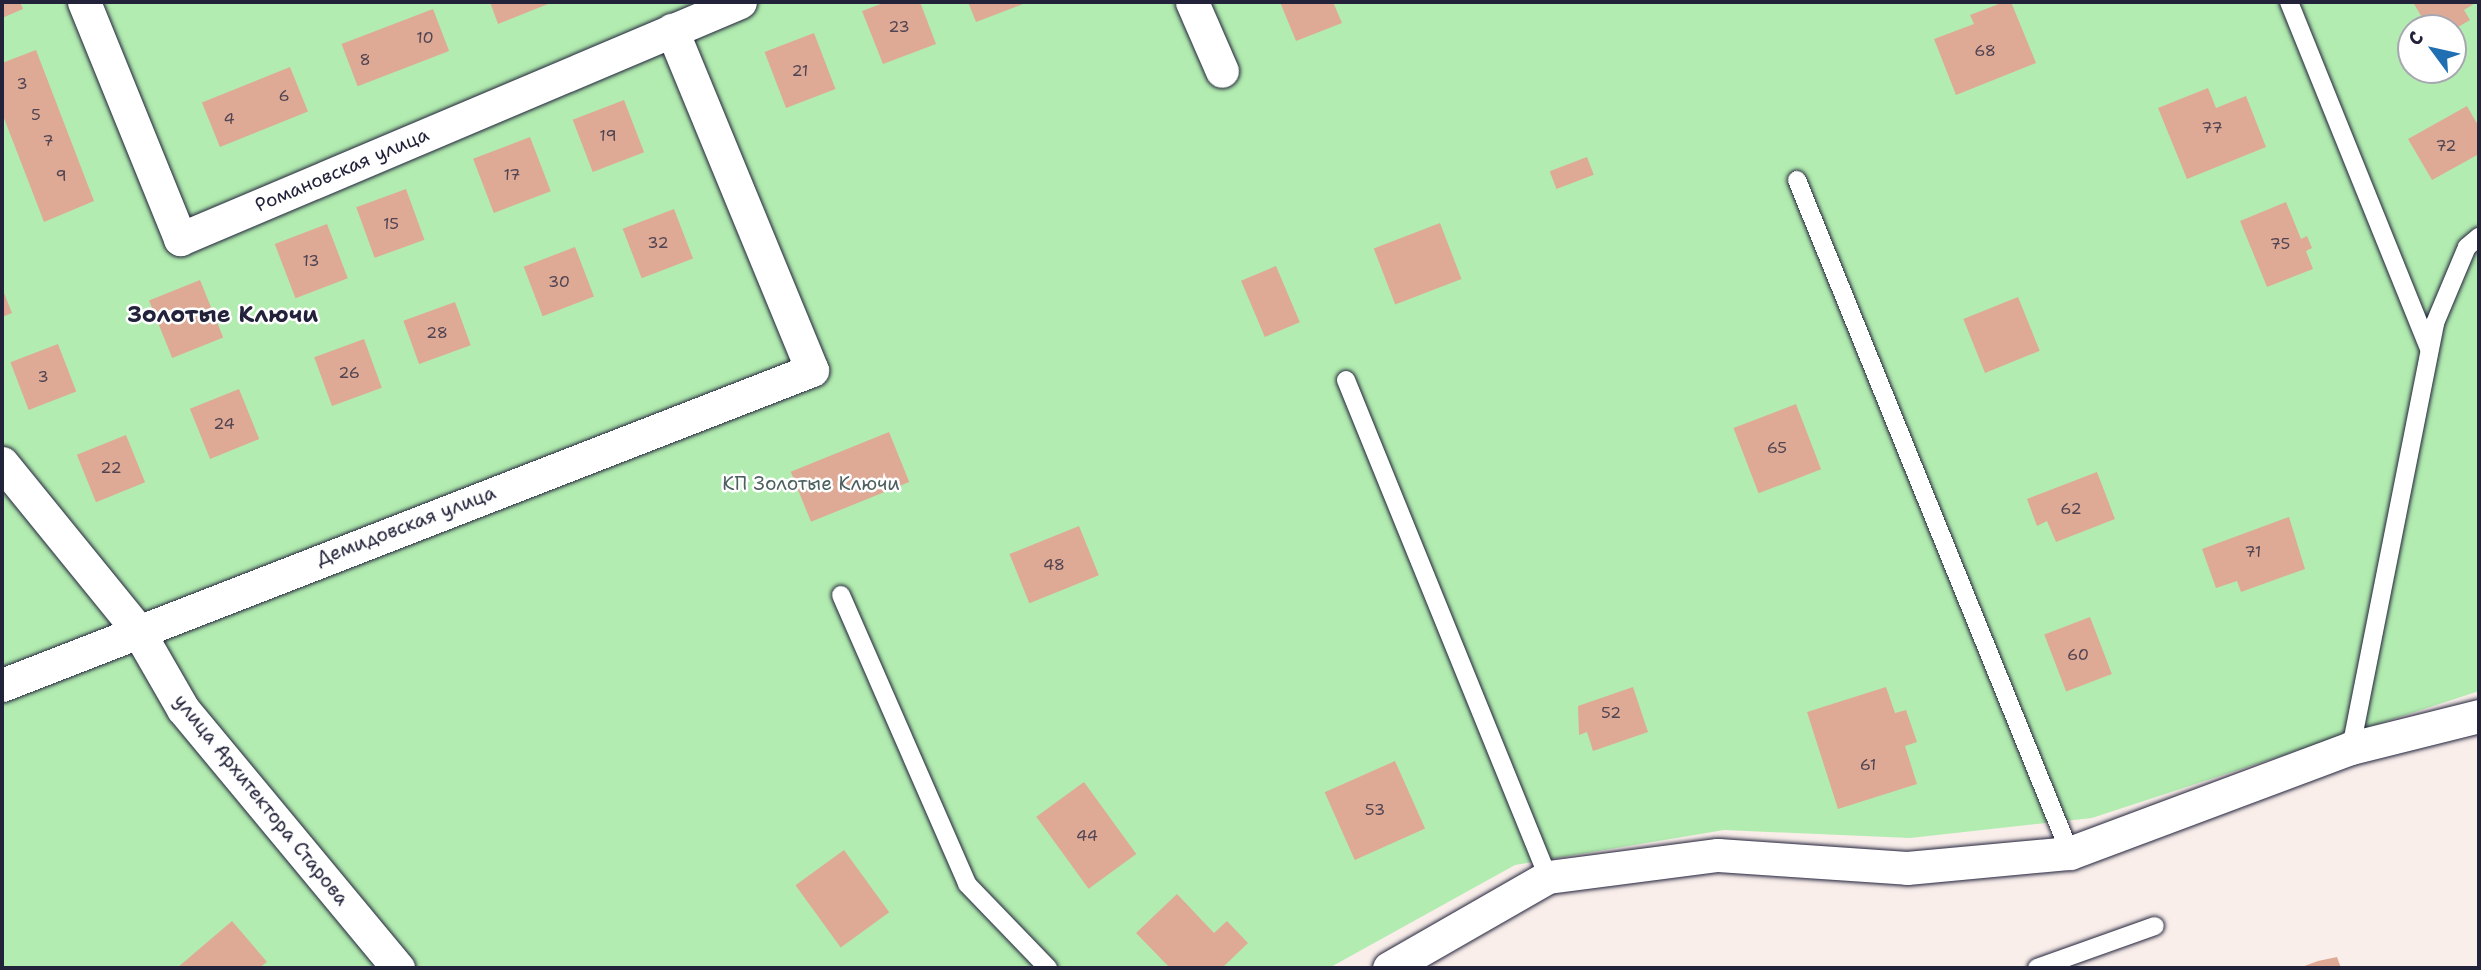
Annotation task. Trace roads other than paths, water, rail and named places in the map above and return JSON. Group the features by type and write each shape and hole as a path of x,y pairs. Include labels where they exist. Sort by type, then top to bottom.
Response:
{"street":[{"name":"Романовская улица","path":"84,2 180,239 740,2"},
{"path":"1192,2 1222,71"},
{"name":"Демидовская улица","path":"2,685 137,629 812,370 672,30"},
{"name":"улица Архитектора Старова","path":"2,463 137,629 183,709 398,968"},
{"path":"1389,968 1548,877 1718,855 1907,868 2070,853 2351,748 2479,716"}],"lane":[{"path":"2289,2 2429,349"},
{"path":"1797,180 2070,853"},
{"path":"2351,748 2429,349 2467,247 2479,237"},
{"path":"1346,380 1548,877"},
{"path":"841,595 967,884 1048,968"},
{"path":"2036,968 2155,926"}],"district":[{"name":"Золотые Ключи","path":"223,314"}],"park label":[{"name":"КП Золотые Ключи","path":"811,484"}]}
